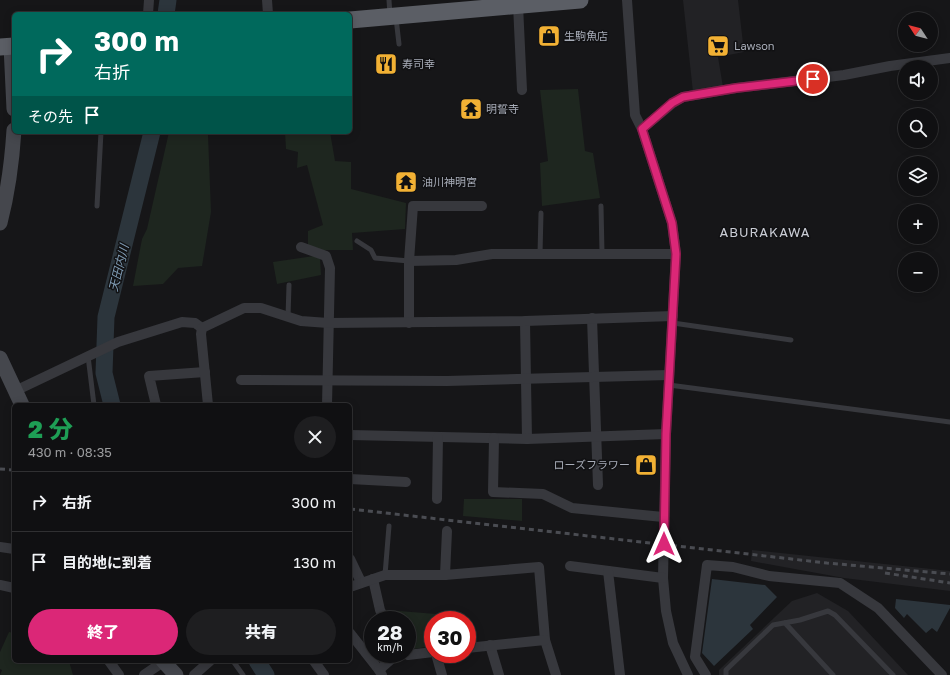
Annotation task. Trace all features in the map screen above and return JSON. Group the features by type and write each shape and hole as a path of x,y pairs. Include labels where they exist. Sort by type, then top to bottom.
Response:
{"highway":[{"path":"352,20 392,10 518,5 580,0"}],"main road":[{"path":"8,47 12,88"},
{"path":"0,223 12,160 14,134"},
{"path":"0,358 21,403"},
{"path":"165,663 176,675"}],"street":[{"path":"148,12 149,0"},
{"path":"267,0 268,12"},
{"path":"627,0 636,116 642,129 672,223 676,254 666,434 663,517 663,578 666,611 673,643 688,675"},
{"path":"518,5 522,90"},
{"path":"642,129 672,103 683,97 736,88 844,75 890,66 950,58"},
{"path":"409,323 409,261 413,206 482,206"},
{"path":"301,247 326,256 330,268 327,403"},
{"path":"409,261 456,260 492,254 676,254"},
{"path":"202,328 244,308 262,308 301,321 328,323 525,321 592,318 673,320"},
{"path":"592,318 598,485"},
{"path":"525,321 527,438"},
{"path":"15,391 118,342 182,322 195,323 202,328"},
{"path":"202,328 208,403"},
{"path":"156,403 149,376 205,372"},
{"path":"241,380 448,381 594,376 669,380"},
{"path":"352,435 527,438 666,434"},
{"path":"437,499 438,437"},
{"path":"494,438 492,492 543,494 572,508 663,517"},
{"path":"352,479 406,482"},
{"path":"445,575 447,531"},
{"path":"0,547 12,549"},
{"path":"352,563 361,582"},
{"path":"706,675 695,657 707,565 734,567 769,576 840,583 878,608 942,675"},
{"path":"570,566 663,578"},
{"path":"352,586 385,575 445,575 539,567 545,640 556,675"},
{"path":"608,571 620,675"},
{"path":"373,579 380,611"},
{"path":"0,586 12,588"},
{"path":"352,636 380,672 388,663"},
{"path":"476,647 545,640"},
{"path":"490,645 499,675"},
{"path":"110,663 119,675"},
{"path":"144,675 160,663"},
{"path":"194,675 208,663"},
{"path":"315,663 324,675"},
{"path":"439,663 442,675"}],"lane":[{"path":"392,10 399,44"},
{"path":"97,206 101,134"},
{"path":"601,206 602,253"},
{"path":"540,254 541,213"},
{"path":"357,241 371,250 375,258 409,261"},
{"path":"288,316 290,286"},
{"path":"673,320 791,340"},
{"path":"90,355 94,403"},
{"path":"669,380 950,422"},
{"path":"385,575 389,526"},
{"path":"726,675 726,670 773,625 800,620 828,611 835,615 893,675"},
{"path":"785,623 833,675"},
{"path":"234,663 243,675"}],"shaded area":[{"path":"683,0 738,0 744,52 718,57 723,87 693,92"},
{"path":"578,89 585,151 593,153 600,198 542,206 540,163 548,161 540,90"},
{"path":"169,134 223,134 208,135 211,212 202,266 178,268 163,284 133,286 142,239 147,229"},
{"path":"285,134 330,134 335,161 351,162 351,189 406,203 405,229 352,233 353,250 318,250 308,245 308,231 323,225 307,165 297,168 298,152 286,149"},
{"path":"314,256 320,259 321,275 277,284 273,262"},
{"path":"464,499 522,499 522,521 463,516"},
{"path":"752,550 950,571 950,591 844,578 751,561"},
{"path":"712,579 765,585 777,597 750,625 753,629 714,666 702,653"},
{"path":"817,593 848,611 908,675 719,675 719,670 792,601"},
{"path":"896,599 950,605 950,608 937,632 932,628 926,633 907,614 904,618 895,608"},
{"path":"416,612 424,613 424,647 416,649"},
{"path":"9,632 12,633 12,663 70,663 73,675 0,675 2,670 0,669 0,652"}],"waterway":[{"name":"天田内川","path":"166,12 168,0"},
{"name":"天田内川","path":"112,403 104,373 106,317 152,134"},
{"name":"天田内川","path":"258,663 266,675"}],"railway":[{"path":"0,469 12,470"},
{"path":"352,509 827,563 950,574"},
{"path":"885,573 950,583"}],"place":[{"name":"生駒魚店","path":"549,36"},
{"name":"Lawson","path":"718,46"},
{"name":"寿司幸","path":"386,64"},
{"name":"明誓寺","path":"471,109"},
{"name":"油川神明宮","path":"406,182"},
{"name":"ローズフラワー","path":"646,465"}],"district":[{"name":"ABURAKAWA","path":"765,232"}],"route":[{"path":"664,544 663,517 666,434 676,254 672,223 642,129 672,103 683,97 736,88 813,79"}]}
